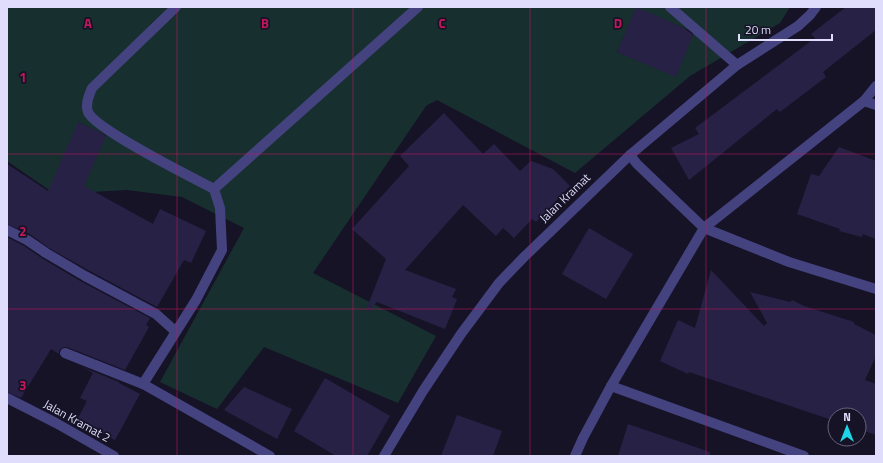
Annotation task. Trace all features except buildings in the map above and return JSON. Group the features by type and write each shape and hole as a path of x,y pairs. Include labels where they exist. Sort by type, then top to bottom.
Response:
{"street":[{"path":"143,384 196,300 222,250 220,208 214,189 123,139 94,119 88,112 87,100 92,88 176,7"},
{"path":"214,189 418,7"},
{"path":"670,7 737,65"},
{"name":"Jalan Kramat","path":"384,456 423,391 461,334 499,283 538,242 630,155 737,65 798,26 816,7"},
{"path":"575,456 583,438 612,386 704,228 864,101 876,86"},
{"path":"864,101 876,105"},
{"path":"630,155 637,164 704,228 790,262 876,289"},
{"path":"7,230 27,240 85,276 156,314 176,332"},
{"path":"65,353 143,384 270,456"},
{"path":"612,386 804,456"},
{"name":"Jalan Kramat 2","path":"7,398 56,423 114,456"}],"green space":[{"path":"7,7 790,7 780,23 690,76 575,173 437,100 426,106 313,273 436,336 398,403 264,347 217,409 160,382 244,228 182,197 127,190 55,194 7,161","holes":["636,8 694,32 676,76 617,52","78,122 106,135 95,161"]}]}
